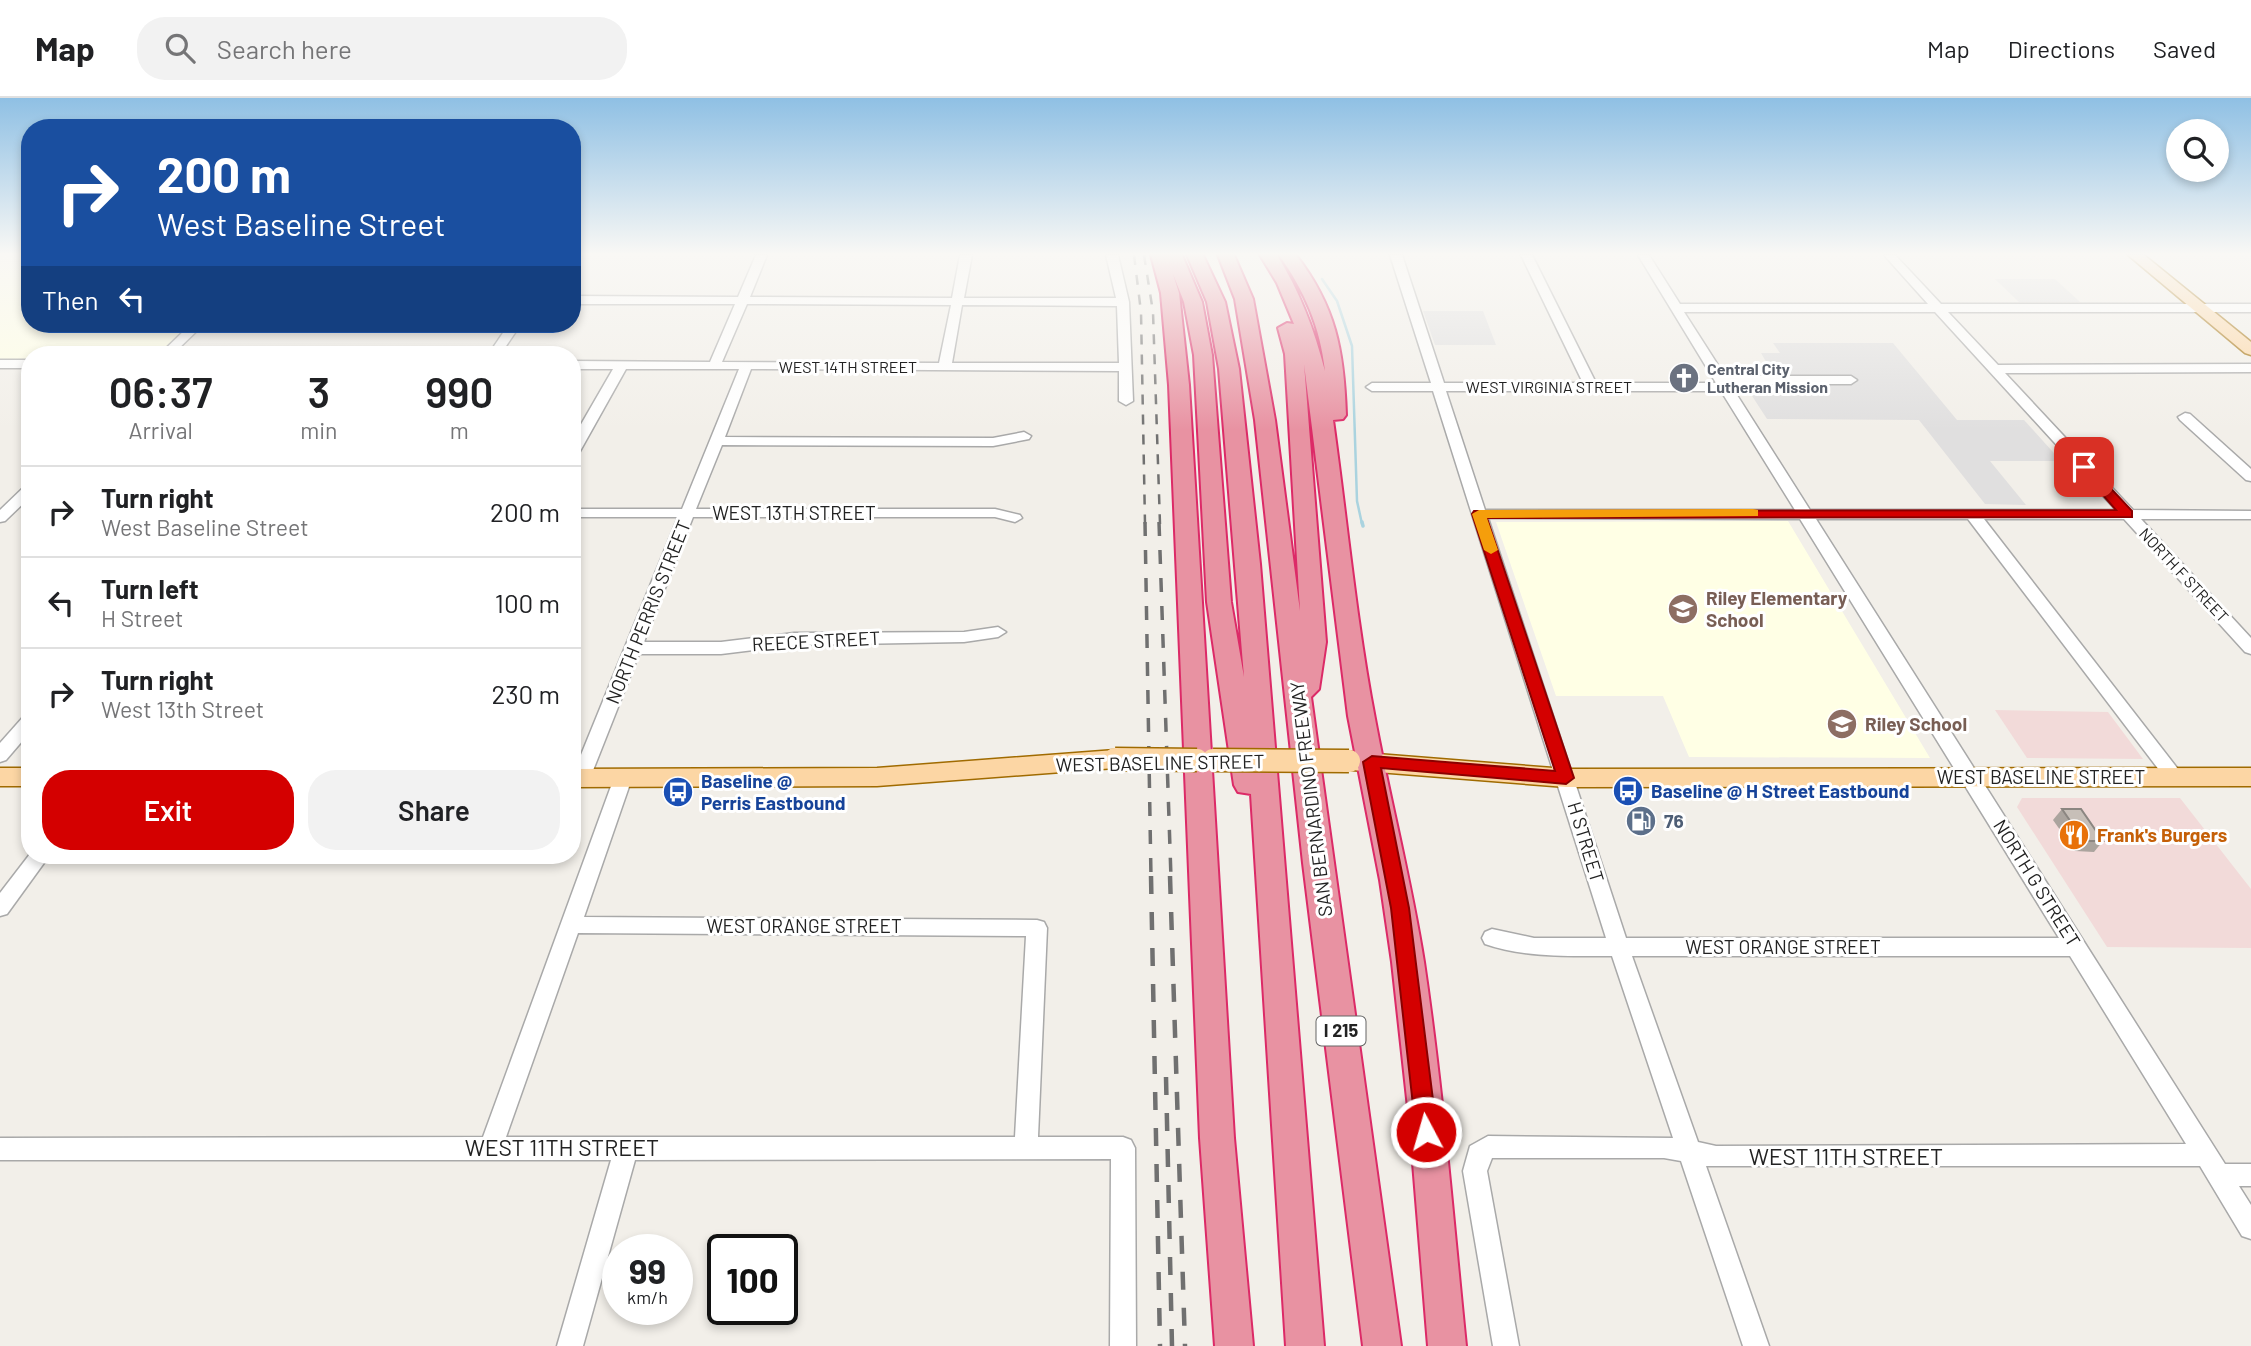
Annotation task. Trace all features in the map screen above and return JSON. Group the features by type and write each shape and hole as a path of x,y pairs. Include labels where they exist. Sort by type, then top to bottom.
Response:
{"highway":[{"path":"1172,313 1180,385 1197,760 1222,1202 1234,1346"},
{"path":"1180,385 1185,313"},
{"path":"1195,313 1203,355 1219,602 1277,972"},
{"name":"SAN BERNARDINO FREEWAY","path":"1219,313 1227,351 1248,564 1305,1346"},
{"name":"SAN BERNARDINO FREEWAY","path":"1247,313 1253,337 1318,863 1382,1346"},
{"path":"1282,313 1294,354 1314,642 1301,715"},
{"path":"1300,313 1314,361 1328,448 1357,692 1360,761 1402,921 1418,1052 1447,1346"},
{"path":"1323,313 1334,348 1336,444 1328,448"}],"main road":[{"path":"2206,313 2251,350"},
{"name":"WEST BASELINE STREET","path":"581,778 877,777 1115,760 1197,760 1360,761 1566,778 2251,778"},
{"path":"0,777 21,777"}],"street":[{"path":"714,366 736,313"},
{"path":"945,366 955,313"},
{"path":"1123,313 1126,401"},
{"name":"H STREET","path":"1415,313 1619,947 1756,1346"},
{"path":"1555,313 1591,387"},
{"name":"NORTH G STREET","path":"1679,313 2251,1227"},
{"name":"NORTH F STREET","path":"1942,313 2251,648"},
{"path":"175,346 189,333"},
{"path":"0,364 21,364"},
{"name":"WEST 14TH STREET","path":"581,365 1125,367"},
{"path":"581,437 621,366"},
{"name":"NORTH PERRIS STREET","path":"581,769 633,648 746,367"},
{"path":"1994,369 2251,368"},
{"name":"WEST VIRGINIA STREET","path":"1372,387 1591,387 1851,380"},
{"path":"2185,417 2251,477"},
{"path":"716,441 993,442 1024,436"},
{"path":"0,518 21,498"},
{"name":"WEST 13TH STREET","path":"581,513 995,513 1015,518"},
{"path":"1479,514 2251,515"},
{"path":"1972,514 2175,778"},
{"name":"REECE STREET","path":"633,648 721,648 794,639 964,637 998,632"},
{"path":"0,755 21,730"},
{"path":"491,1148 623,778"},
{"path":"0,908 33,864"},
{"name":"WEST ORANGE STREET","path":"572,925 1037,928 1026,1146"},
{"name":"WEST ORANGE STREET","path":"1492,938 1534,947 2076,947"},
{"name":"WEST 11TH STREET","path":"1506,1346 1475,1171 1478,1154 1488,1147 1664,1147 1716,1157 2205,1155"},
{"name":"WEST 11TH STREET","path":"0,1149 1123,1148 1124,1346"},
{"path":"570,1346 626,1149"},
{"path":"2218,1175 2251,1175"}],"shaded area":[{"path":"0,313 21,313 21,333 182,333 169,346 21,346 21,359 0,359"},
{"path":"1424,313 1484,313 1496,345 1435,345"},
{"path":"1773,343 1893,343 1957,420 2024,420 2061,461 1990,461 2026,505 1985,504 1919,420 1767,419 1732,365 1768,365 1761,353 1780,353"},
{"name":"Riley Elementary School","path":"1788,521 1930,758 1689,757 1663,696 1556,696 1496,522"},
{"path":"1995,710 2108,712 2143,759 2027,758"},
{"path":"2022,798 2180,798 2251,889 2251,948 2107,947 2017,807"}],"building":[{"path":"2062,809 2081,809 2103,841 2084,841"}],"waterway":[{"path":"1341,313 1352,346 1357,501 1362,524"},
{"path":"1362,522 1363,526"}],"railway":[{"path":"1141,313 1145,524"},
{"path":"1153,313 1160,524"},
{"path":"1145,522 1151,878"},
{"path":"1159,522 1171,878"},
{"path":"1151,876 1160,1346"},
{"path":"1170,876 1185,1346"},
{"path":"1166,1077 1172,1346"}],"slow traffic":[{"path":"1491,550 1479,514 1753,513"}],"place":[{"name":"Central City Lutheran Mission","path":"1684,378"},
{"name":"Riley Elementary School","path":"1683,609"},
{"name":"Riley School","path":"1842,724"},
{"name":"Baseline @ H Street Eastbound","path":"1628,791"},
{"name":"Baseline @ Perris Eastbound","path":"678,792"},
{"name":"76","path":"1641,821"},
{"name":"Frank's Burgers","path":"2074,835"}],"route":[{"path":"1426,1132 1400,908 1372,762 1566,778 1479,514 2127,514 2084,467"}]}
